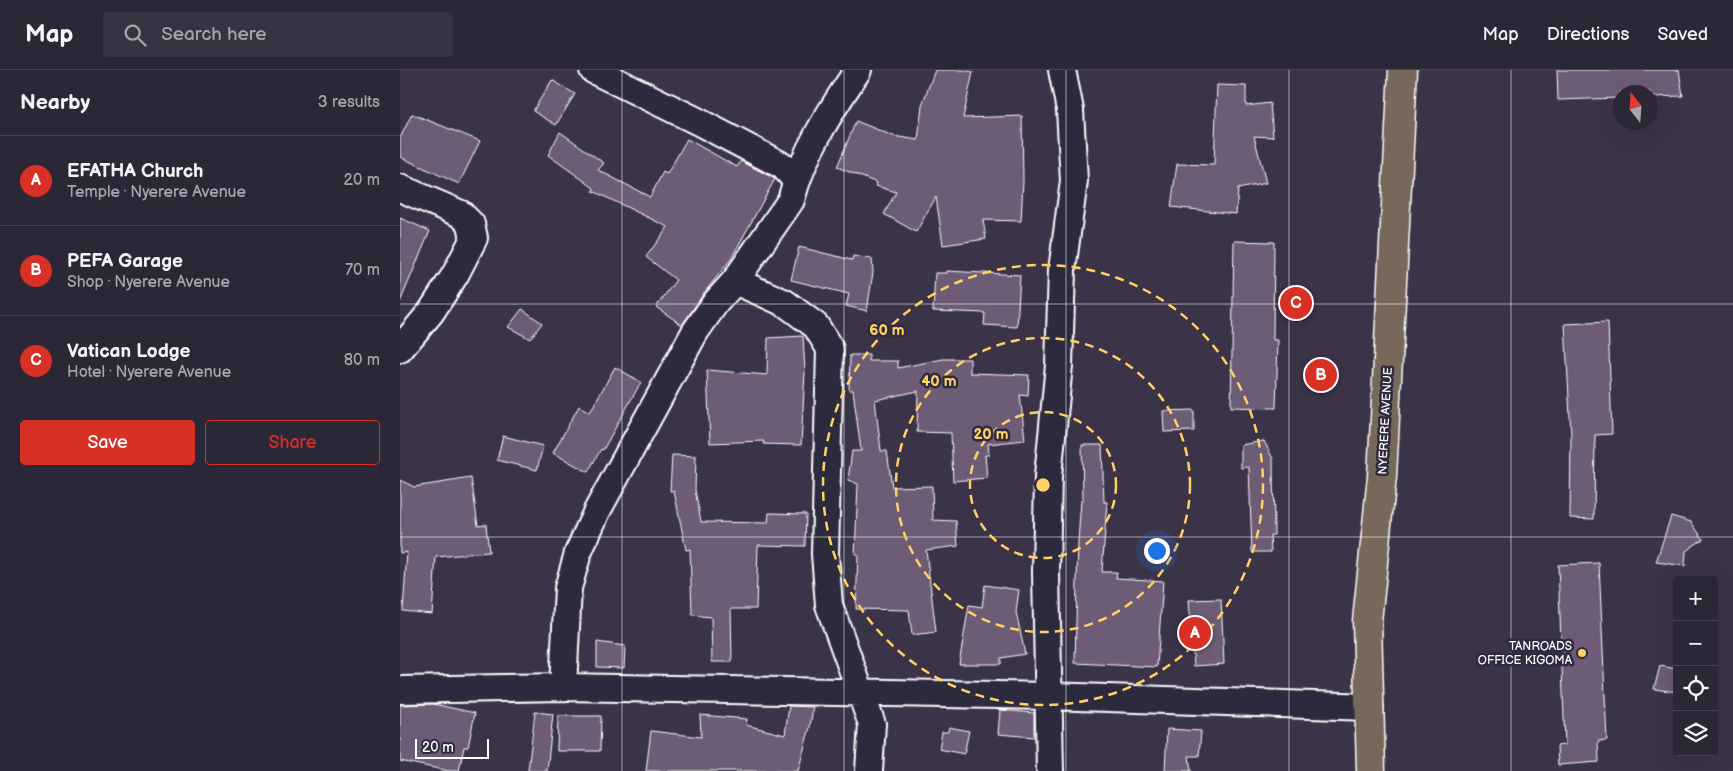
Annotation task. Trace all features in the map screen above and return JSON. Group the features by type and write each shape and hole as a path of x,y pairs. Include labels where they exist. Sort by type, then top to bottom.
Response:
{"main road":[{"name":"NYERERE AVENUE","path":"1371,771 1368,621 1382,476 1403,70"}],"street":[{"path":"592,70 699,122 783,166 794,179 795,185"},
{"path":"564,687 568,588 578,553 597,511 695,332 716,302 735,282 791,200 795,185 824,121 858,70"},
{"path":"1050,771 1046,573 1048,476 1059,365 1062,270 1074,182 1070,110 1062,70"},
{"path":"400,188 461,214 471,224 474,238 446,290 400,349"},
{"path":"735,282 785,303 816,326 830,349 825,554 829,605 872,724 869,771"},
{"path":"400,690 564,687 1048,696 1370,707"}],"building":[{"path":"935,70 973,72 963,118 1022,116 1023,180 1021,221 983,220 986,239 943,245 936,197 916,232 884,214 896,192 876,186 877,183 837,167 856,121 893,136 918,140 922,105"},
{"path":"1557,70 1679,70 1683,96 1658,97 1658,85 1613,85 1613,98 1558,100"},
{"path":"552,80 575,94 556,125 533,111"},
{"path":"1217,85 1246,86 1246,106 1270,103 1273,137 1254,136 1266,183 1238,189 1236,214 1171,207 1177,164 1214,165"},
{"path":"412,114 480,141 459,184 400,157 400,138"},
{"path":"560,132 604,163 598,170 650,197 663,172 667,174 687,139 737,167 741,161 775,179 731,259 682,325 656,307 676,280 646,257 668,227 593,191 594,188 548,155"},
{"path":"400,218 430,231 400,302"},
{"path":"1234,241 1274,242 1273,340 1278,340 1276,408 1231,407"},
{"path":"799,247 852,260 853,256 872,259 873,272 867,311 846,306 849,294 791,280"},
{"path":"947,271 1020,275 1017,327 984,325 985,313 933,311 935,273 947,273"},
{"path":"522,309 542,323 530,339 508,327"},
{"path":"1608,322 1612,434 1595,435 1594,519 1570,518 1571,435 1565,324"},
{"path":"803,336 805,372 801,445 763,444 764,441 710,443 707,370 767,375 768,338"},
{"path":"850,355 869,355 869,361 898,361 898,368 943,359 970,359 970,373 1029,375 1028,396 1020,395 1025,440 988,444 989,455 985,455 987,478 953,481 951,433 917,432 918,391 875,400 881,451 887,451 892,487 932,486 933,520 956,521 958,546 926,550 936,632 912,635 909,610 856,609 858,554 855,554 858,484 848,480 852,451 861,451 853,390 849,390"},
{"path":"615,367 641,382 603,450 601,449 588,472 553,453 579,406 590,412"},
{"path":"1194,410 1194,431 1164,432 1163,411"},
{"path":"503,436 543,446 537,470 497,460"},
{"path":"1264,441 1273,459 1274,535 1270,535 1271,552 1252,552 1249,467 1241,468 1241,445"},
{"path":"1082,445 1102,445 1104,502 1107,502 1102,572 1117,572 1116,578 1163,581 1157,667 1075,663 1078,542 1081,500 1083,501"},
{"path":"672,455 696,456 695,490 701,522 768,523 769,513 806,514 805,546 758,545 756,609 731,609 732,662 712,662 711,617 692,615 690,549 686,550 674,491 670,491"},
{"path":"471,478 478,525 486,524 489,552 436,557 432,614 403,611 407,552 400,553 400,480 414,487"},
{"path":"1671,516 1691,522 1703,539 1686,551 1685,566 1656,562"},
{"name":"TANROADS OFFICE KIGOMA","path":"1599,563 1607,740 1598,741 1599,762 1558,765 1557,746 1565,745 1558,565"},
{"path":"985,585 1019,590 1016,612 1025,654 1001,658 1001,664 959,664 969,605 982,607"},
{"path":"1221,599 1224,664 1194,666 1189,600"},
{"path":"597,642 625,646 624,668 597,667"},
{"path":"1660,666 1673,668 1673,691 1654,689"},
{"path":"433,704 475,713 468,747 464,747 459,771 449,771 400,761 400,705"},
{"path":"789,706 813,707 810,727 798,771 646,771 651,731 701,737 700,715 747,719 746,725 785,735"},
{"path":"1000,710 1034,713 1034,737 998,734"},
{"path":"535,712 553,714 547,771 528,771"},
{"path":"558,716 601,716 600,751 557,751"},
{"path":"949,727 969,731 964,754 939,749 942,732 948,732"},
{"path":"1167,729 1201,731 1199,756 1189,756 1191,771 1165,771"}],"place":[{"name":"Vatican Lodge","path":"1296,303"},
{"name":"PEFA Garage","path":"1321,375"},
{"name":"EFATHA Church","path":"1195,633"},
{"name":"TANROADS OFFICE KIGOMA","path":"1582,653"}]}
